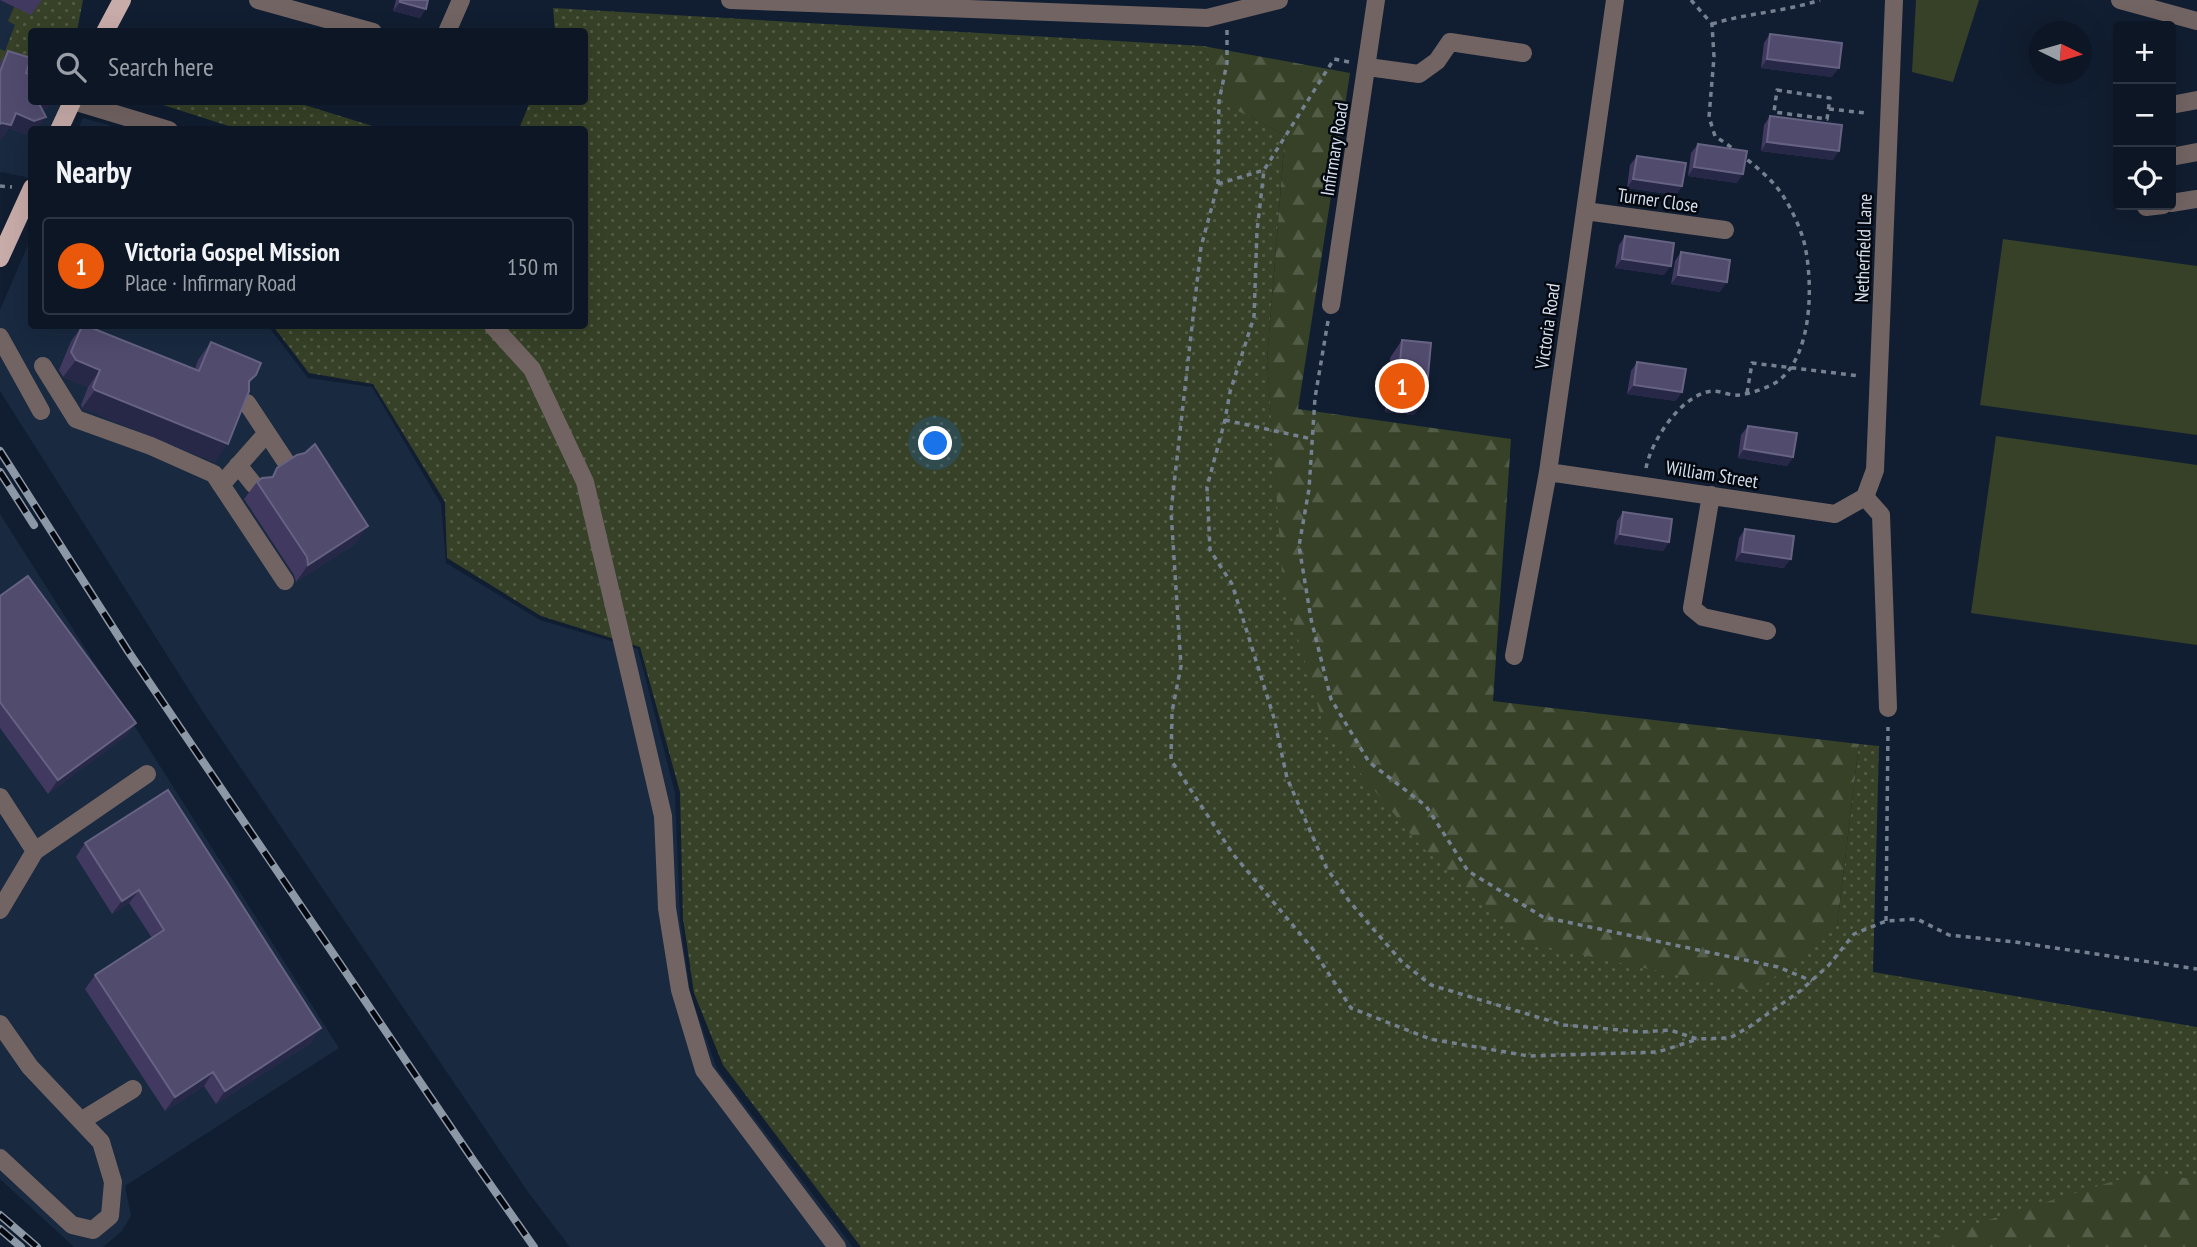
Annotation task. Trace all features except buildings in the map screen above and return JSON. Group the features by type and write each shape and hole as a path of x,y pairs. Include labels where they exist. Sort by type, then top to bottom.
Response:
{"main road":[{"path":"105,28 107,0"},
{"path":"107,28 121,0"},
{"path":"61,126 72,105"},
{"path":"0,258 28,197"}],"street":[{"path":"258,0 359,28"},
{"path":"449,28 461,0"},
{"path":"730,0 1207,18 1279,0"},
{"name":"Infirmary Road","path":"1331,305 1377,0"},
{"name":"Victoria Road","path":"1514,656 1548,472 1615,0"},
{"name":"Netherfield Lane","path":"1865,497 1875,470 1894,0"},
{"path":"2120,0 2197,21"},
{"path":"1368,67 1419,74 1437,61 1450,42 1523,53"},
{"path":"2176,103 2197,100"},
{"path":"84,105 155,126"},
{"path":"2176,156 2197,152"},
{"path":"2176,203 2197,199"},
{"name":"Turner Close","path":"1585,211 1725,230"},
{"path":"496,329 532,369 585,482 663,816 667,908 680,990 704,1070 837,1247"},
{"path":"0,337 41,411"},
{"path":"43,366 76,419 151,446 214,474 285,581"},
{"path":"247,403 286,462"},
{"path":"221,485 267,433"},
{"path":"238,465 254,485"},
{"name":"William Street","path":"1548,472 1835,514 1865,497"},
{"path":"1711,495 1692,608 1703,618 1767,631"},
{"path":"1865,497 1881,515 1888,708"},
{"path":"0,910 35,851 147,774"},
{"path":"0,796 35,851"},
{"path":"0,1024 30,1067 101,1142 113,1182 110,1216 93,1230 72,1224 0,1158"},
{"path":"80,1121 133,1089"}],"path":[{"path":"1642,484 1650,450 1669,419 1694,399 1712,391 1738,395 1774,384 1791,369 1800,351 1807,320 1808,271 1803,237 1785,198 1768,177 1715,136 1709,117 1714,57 1712,24 1691,0"},
{"path":"1712,24 1739,15 1799,7 1820,0"},
{"path":"1227,14 1227,63 1219,101 1218,184 1201,247 1171,511 1181,666 1172,712 1171,760 1233,854 1312,948 1351,1008 1430,1039 1529,1056 1658,1052 1697,1039 1730,1038 1812,981 1854,934 1885,921 1917,919 1949,934 2197,969"},
{"path":"1368,67 1334,59 1264,170 1257,231 1254,317 1230,392 1226,420 1207,487 1210,550 1232,584 1274,718 1287,778 1325,867 1349,901 1402,962 1431,985 1564,1025 1642,1032 1670,1030 1697,1039"},
{"path":"1777,90 1830,98 1829,108 1827,119 1774,112 1777,90"},
{"path":"1829,108 1866,113"},
{"path":"1218,184 1264,170"},
{"path":"1331,305 1315,398 1309,489 1299,546 1311,619 1331,699 1369,762 1426,806 1468,871 1543,917 1778,967 1812,981"},
{"path":"1747,393 1752,363 1878,378"},
{"path":"1226,420 1312,439"},
{"path":"1885,921 1888,708"}],"shaded area":[{"path":"0,0 83,0 38,28 28,28 28,105 71,105 60,126 28,126 28,177 0,172"},
{"path":"83,118 112,126 79,126"},
{"path":"28,245 28,329 270,329 308,378 372,387 441,504 446,563 540,620 638,649 675,793 680,919 690,993 717,1069 853,1247 570,1247 528,1192 203,712 0,391 0,310"},
{"path":"0,514 339,1048 125,1186 131,1216 122,1231 103,1247 74,1247 0,1179"}],"green space":[{"path":"38,0 83,0 78,28 28,28 28,73 0,65 0,49 5,51 15,25 8,21 14,7"},
{"path":"1916,0 1979,0 1953,82 1912,72"},
{"path":"553,8 1203,46 1235,109 1285,135 1267,361 1284,588 1837,926 1859,744 1879,746 1873,972 2197,1027 2197,1247 861,1247 723,1065 694,993 683,918 680,792 640,647 541,616 447,558 445,502 373,384 309,373 275,329 588,329 588,126 520,126 529,105 588,105 588,28 555,28"},
{"path":"1203,46 1350,73 1298,409 1511,439 1493,701 1859,744 1837,926 1756,992 1527,943 1417,842 1325,730 1283,588 1267,361 1285,135 1234,109"},
{"path":"163,105 305,105 372,126 229,126"},
{"path":"2003,239 2197,266 2197,435 1980,405"},
{"path":"1996,436 2197,465 2197,645 1971,613"},
{"path":"2137,1174 2197,1179 2197,1247 1931,1247 1930,1238"}],"railway":[{"path":"0,451 128,651 534,1247"},
{"path":"0,472 34,525"},
{"path":"0,1215 37,1247"},
{"path":"0,1229 21,1247"}],"place":[{"name":"Victoria Gospel Mission","path":"1402,386"}]}
